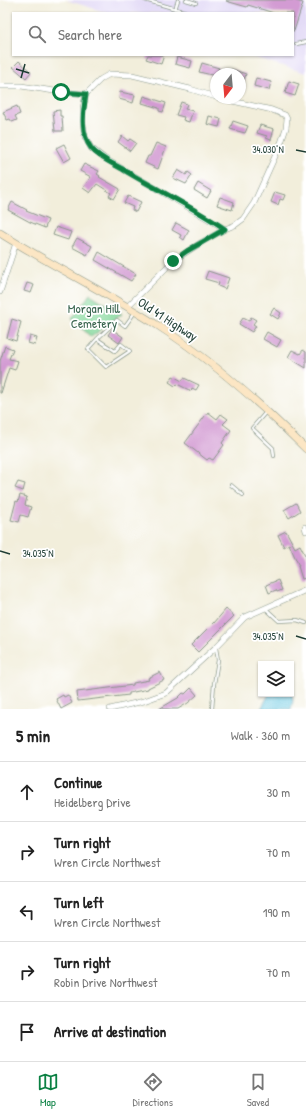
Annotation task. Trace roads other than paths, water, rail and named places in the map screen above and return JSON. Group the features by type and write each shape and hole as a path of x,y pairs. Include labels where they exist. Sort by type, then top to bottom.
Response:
{"main road":[{"name":"Old 41 Highway","path":"0,233 16,244 127,307 174,336 208,361 306,449"}],"street":[{"path":"210,95 132,75 110,74 101,79 86,94 83,108 83,122 85,136 92,148 104,158 225,229"},
{"path":"0,86 21,86 86,94"},
{"path":"127,307 173,261 225,229 235,226 243,219 249,210 264,182 286,128 287,119 285,115 272,110 246,104"},
{"path":"0,292 16,244"},
{"path":"110,709 144,701 166,693 216,647 244,617 306,590"}],"lane":[{"path":"145,0 186,12"},
{"path":"175,9 178,0"},
{"path":"186,0 196,3"},
{"path":"296,44 306,42"},
{"path":"97,339 115,352 121,344 130,351 106,367 88,348 97,339 117,320 125,326 135,312"},
{"path":"266,412 252,428 273,448 274,456"},
{"path":"231,485 243,495"},
{"path":"265,607 279,621 297,620 306,623"},
{"path":"212,709 218,660 216,647"}],"water":[{"path":"267,697 292,697 291,709 261,709"}],"park label":[{"name":"Morgan Hill Cemetery","path":"94,316"}]}
